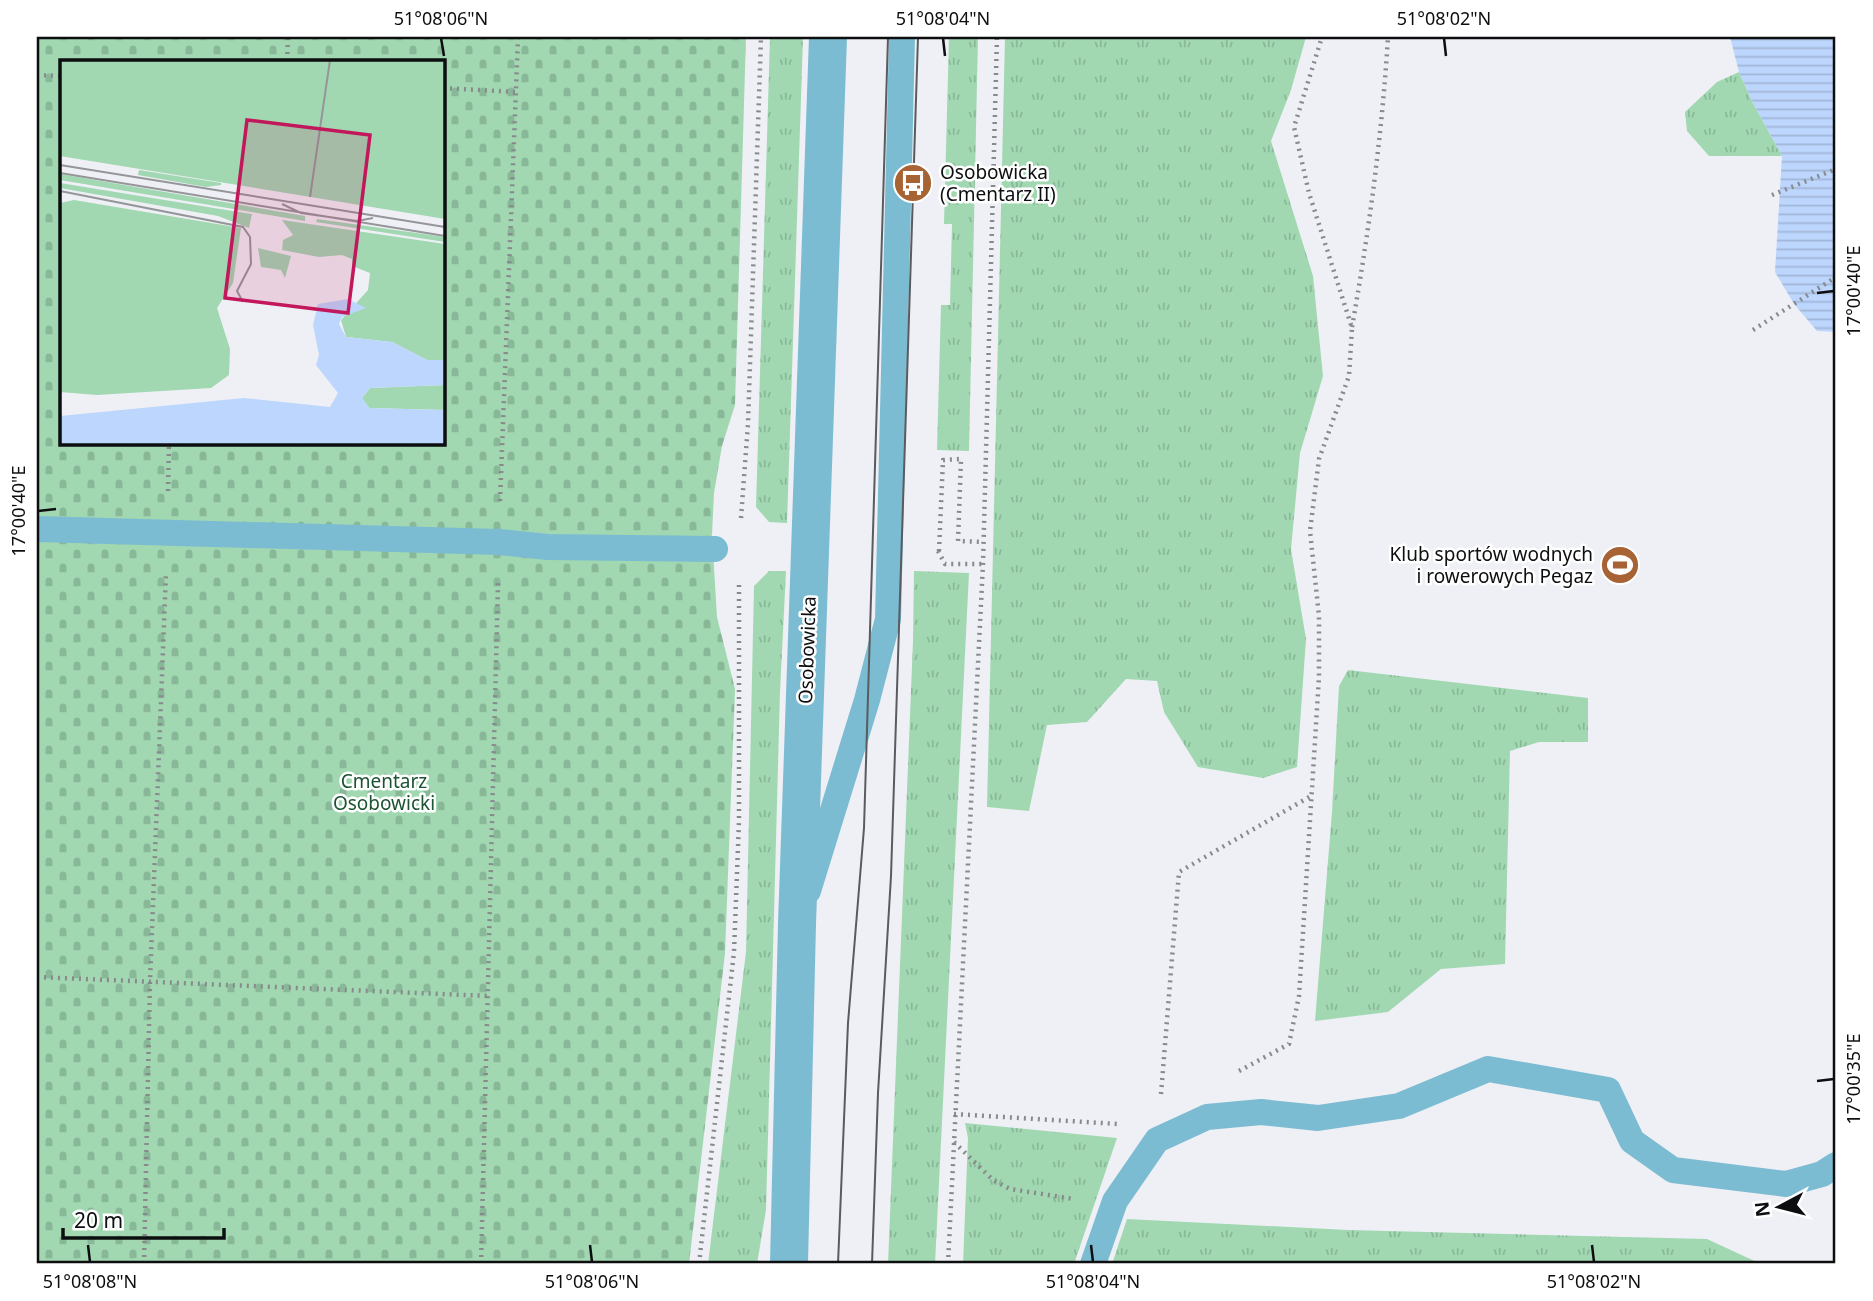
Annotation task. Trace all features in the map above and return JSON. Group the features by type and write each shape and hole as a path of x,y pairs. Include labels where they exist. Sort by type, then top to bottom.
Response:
{"street":[{"name":"Osobowicka","path":"789,1264 797,924 828,37"}],"lane":[{"path":"797,924 867,700 888,619 902,37"},
{"path":"37,529 499,542 548,547 715,549"},
{"path":"1093,1264 1115,1201 1157,1140 1207,1117 1261,1112 1318,1118 1399,1106 1489,1069 1608,1090 1632,1141 1673,1170 1786,1184 1822,1174 1836,1165"}],"path":[{"path":"287,60 288,37"},
{"path":"481,1264 499,542 518,37"},
{"path":"741,522 748,424 761,37"},
{"path":"948,1264 983,564 997,37"},
{"path":"1322,37 1294,127 1309,193 1352,328"},
{"path":"1207,1117 1232,1074 1289,1044 1299,996 1319,652 1319,616 1310,531 1319,459 1349,376 1352,328 1384,112 1388,37"},
{"path":"37,75 60,76"},
{"path":"444,88 516,92"},
{"path":"1772,195 1836,169"},
{"path":"1753,330 1836,277"},
{"path":"983,542 958,541 961,459 943,460 939,551 944,564 983,564"},
{"path":"144,1264 150,981 167,534"},
{"path":"930,551 939,551"},
{"path":"699,1264 734,952 739,821 739,577"},
{"path":"954,1114 1121,1125 1157,1140 1179,872 1311,796"},
{"path":"37,977 489,996"},
{"path":"953,1142 993,1180 1010,1189 1063,1199 1115,1201"}],"green space":[{"name":"Cmentarz Osobowicki","path":"37,37 746,37 735,405 722,446 714,493 712,535 717,617 735,689 725,953 689,1264 37,1264"},
{"path":"770,37 803,37 787,523 769,522 756,507"},
{"path":"949,37 978,37 969,451 937,450 941,305 950,305 952,224 944,224"},
{"path":"1005,37 1306,37 1291,90 1271,141 1313,276 1323,376 1300,453 1291,549 1306,639 1297,767 1263,778 1198,767 1164,712 1157,681 1126,679 1087,722 1047,725 1029,811 987,807"},
{"path":"1739,72 1782,156 1709,156 1687,131 1685,112 1717,82"},
{"path":"769,571 786,571 780,692 766,1210 757,1264 708,1264 746,952 754,586"},
{"path":"914,571 969,573 935,1264 888,1264 913,641"},
{"path":"1348,670 1588,698 1588,742 1539,742 1510,751 1505,964 1441,969 1388,1012 1315,1021 1339,686"},
{"path":"965,1123 1117,1138 1074,1264 963,1264 968,1138"},
{"path":"1127,1219 1348,1230 1707,1239 1761,1264 1112,1264"}],"water":[{"path":"1730,37 1836,37 1836,332 1817,331 1794,304 1775,272 1782,156 1739,72"}],"tram line":[{"path":"838,1264 848,1023 864,828 888,37"},
{"path":"872,1264 878,1093 891,876 918,37"}],"place":[{"name":"Osobowicka (Cmentarz II)","path":"913,183"},
{"name":"Klub sportów wodnych i rowerowych Pegaz","path":"1620,565"}]}
